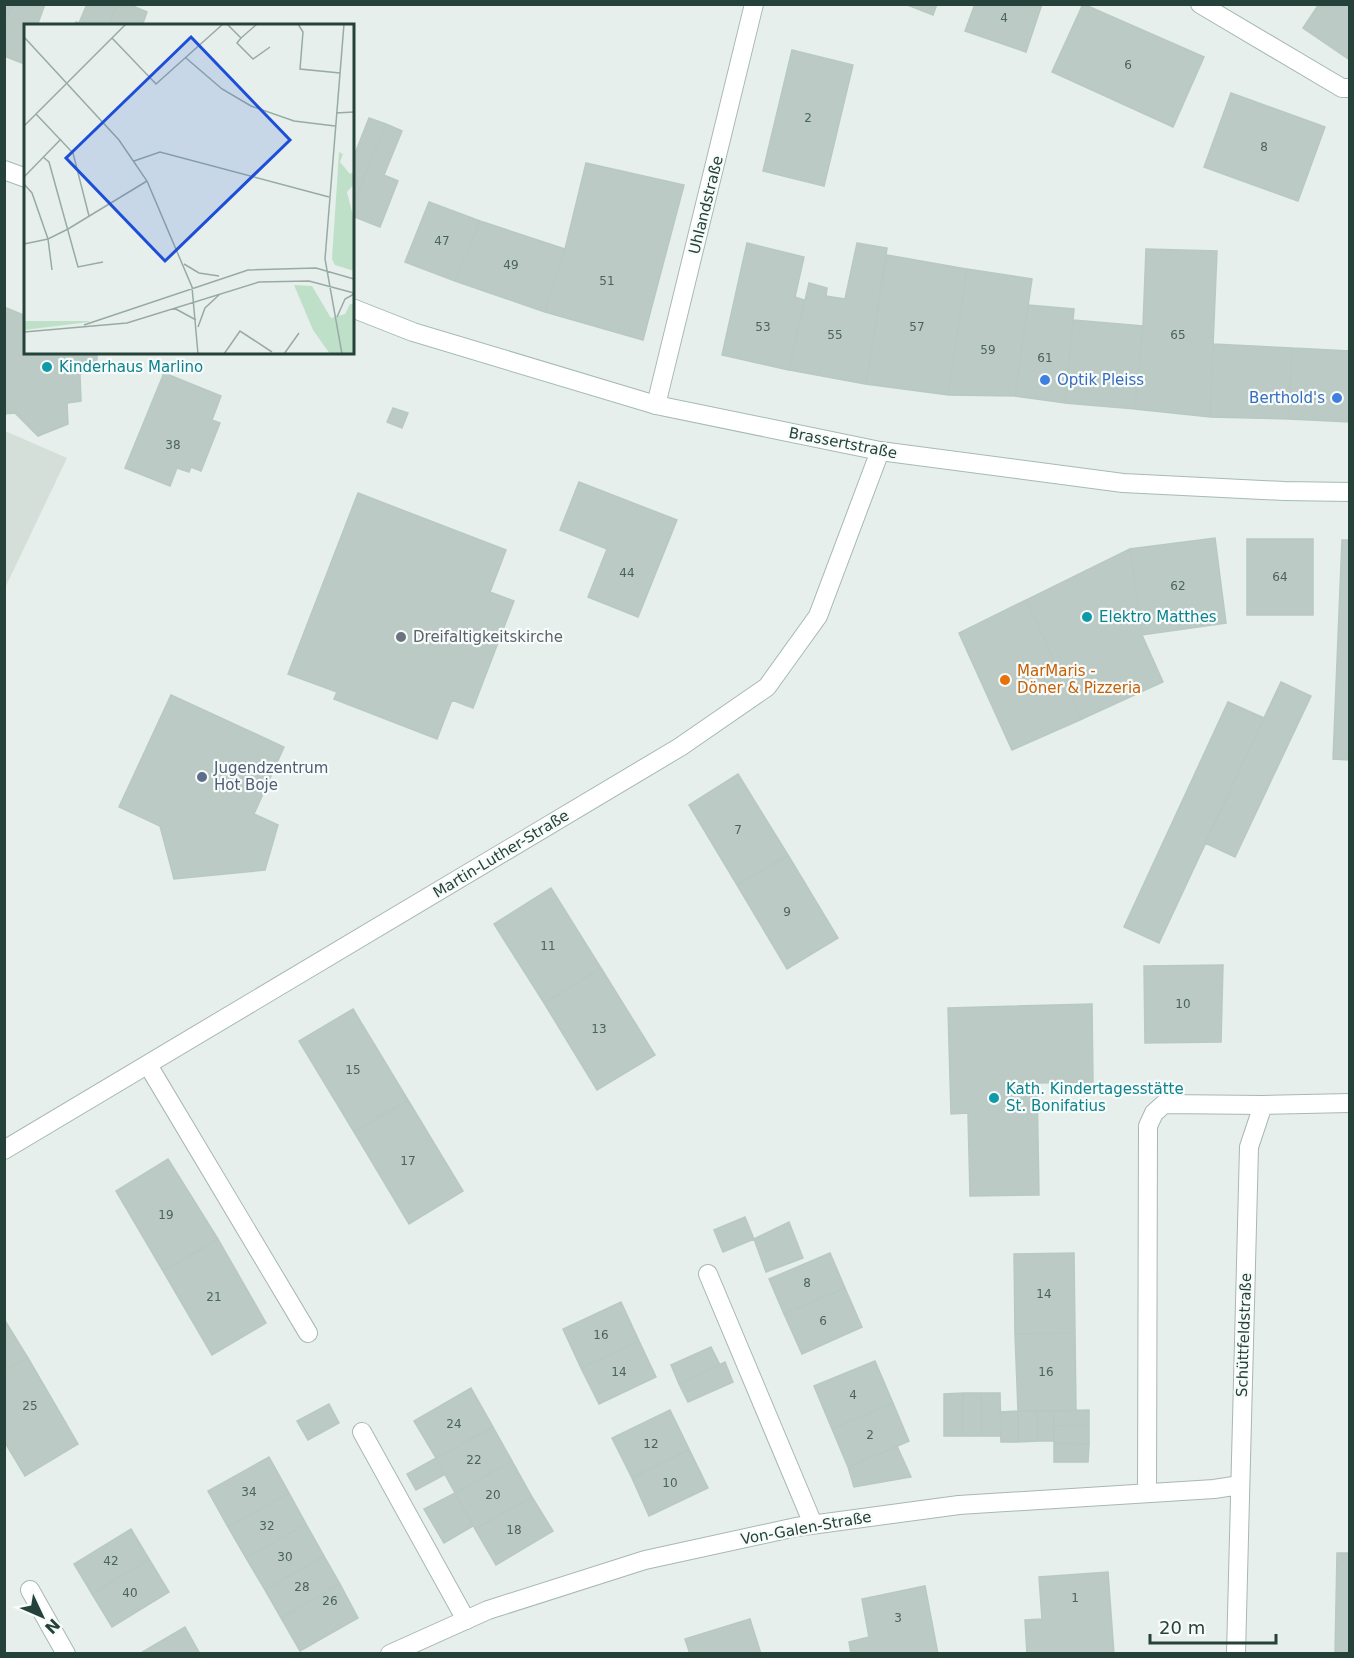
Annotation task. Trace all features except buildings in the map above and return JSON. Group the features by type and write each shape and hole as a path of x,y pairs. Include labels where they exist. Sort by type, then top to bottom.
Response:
{"street":[{"name":"Uhlandstraße","path":"656,405 754,4"},
{"path":"1200,4 1342,87 1350,88"},
{"path":"4,170 24,177"},
{"name":"Brassertstraße","path":"354,309 413,332 656,405 880,452 1123,483 1350,492"},
{"name":"Martin-Luther-Straße","path":"4,1150 680,747 767,687 818,616 880,452"},
{"path":"148,1065 308,1333"},
{"path":"1147,1494 1148,1126 1154,1113 1164,1104 1350,1103"},
{"name":"Schüttfeldstraße","path":"1236,1653 1249,1147 1263,1105"},
{"path":"708,1274 813,1524"},
{"path":"362,1432 466,1620"},
{"name":"Von-Galen-Straße","path":"390,1653 488,1610 645,1560 813,1524 958,1505 1147,1494 1240,1485"},
{"path":"30,1590 66,1653"}],"shaded area":[{"path":"5,431 67,458 5,588"}],"place":[{"name":"Kinderhaus Marlino","path":"47,367"},
{"name":"Optik Pleiss","path":"1045,380"},
{"name":"Berthold's","path":"1337,398"},
{"name":"Elektro Matthes","path":"1087,617"},
{"name":"Dreifaltigkeitskirche","path":"401,637"},
{"name":"MarMaris - Döner & Pizzeria","path":"1005,680"},
{"name":"Jugendzentrum Hot Boje","path":"202,777"},
{"name":"Kath. Kindertagesstätte St. Bonifatius","path":"994,1098"}]}
